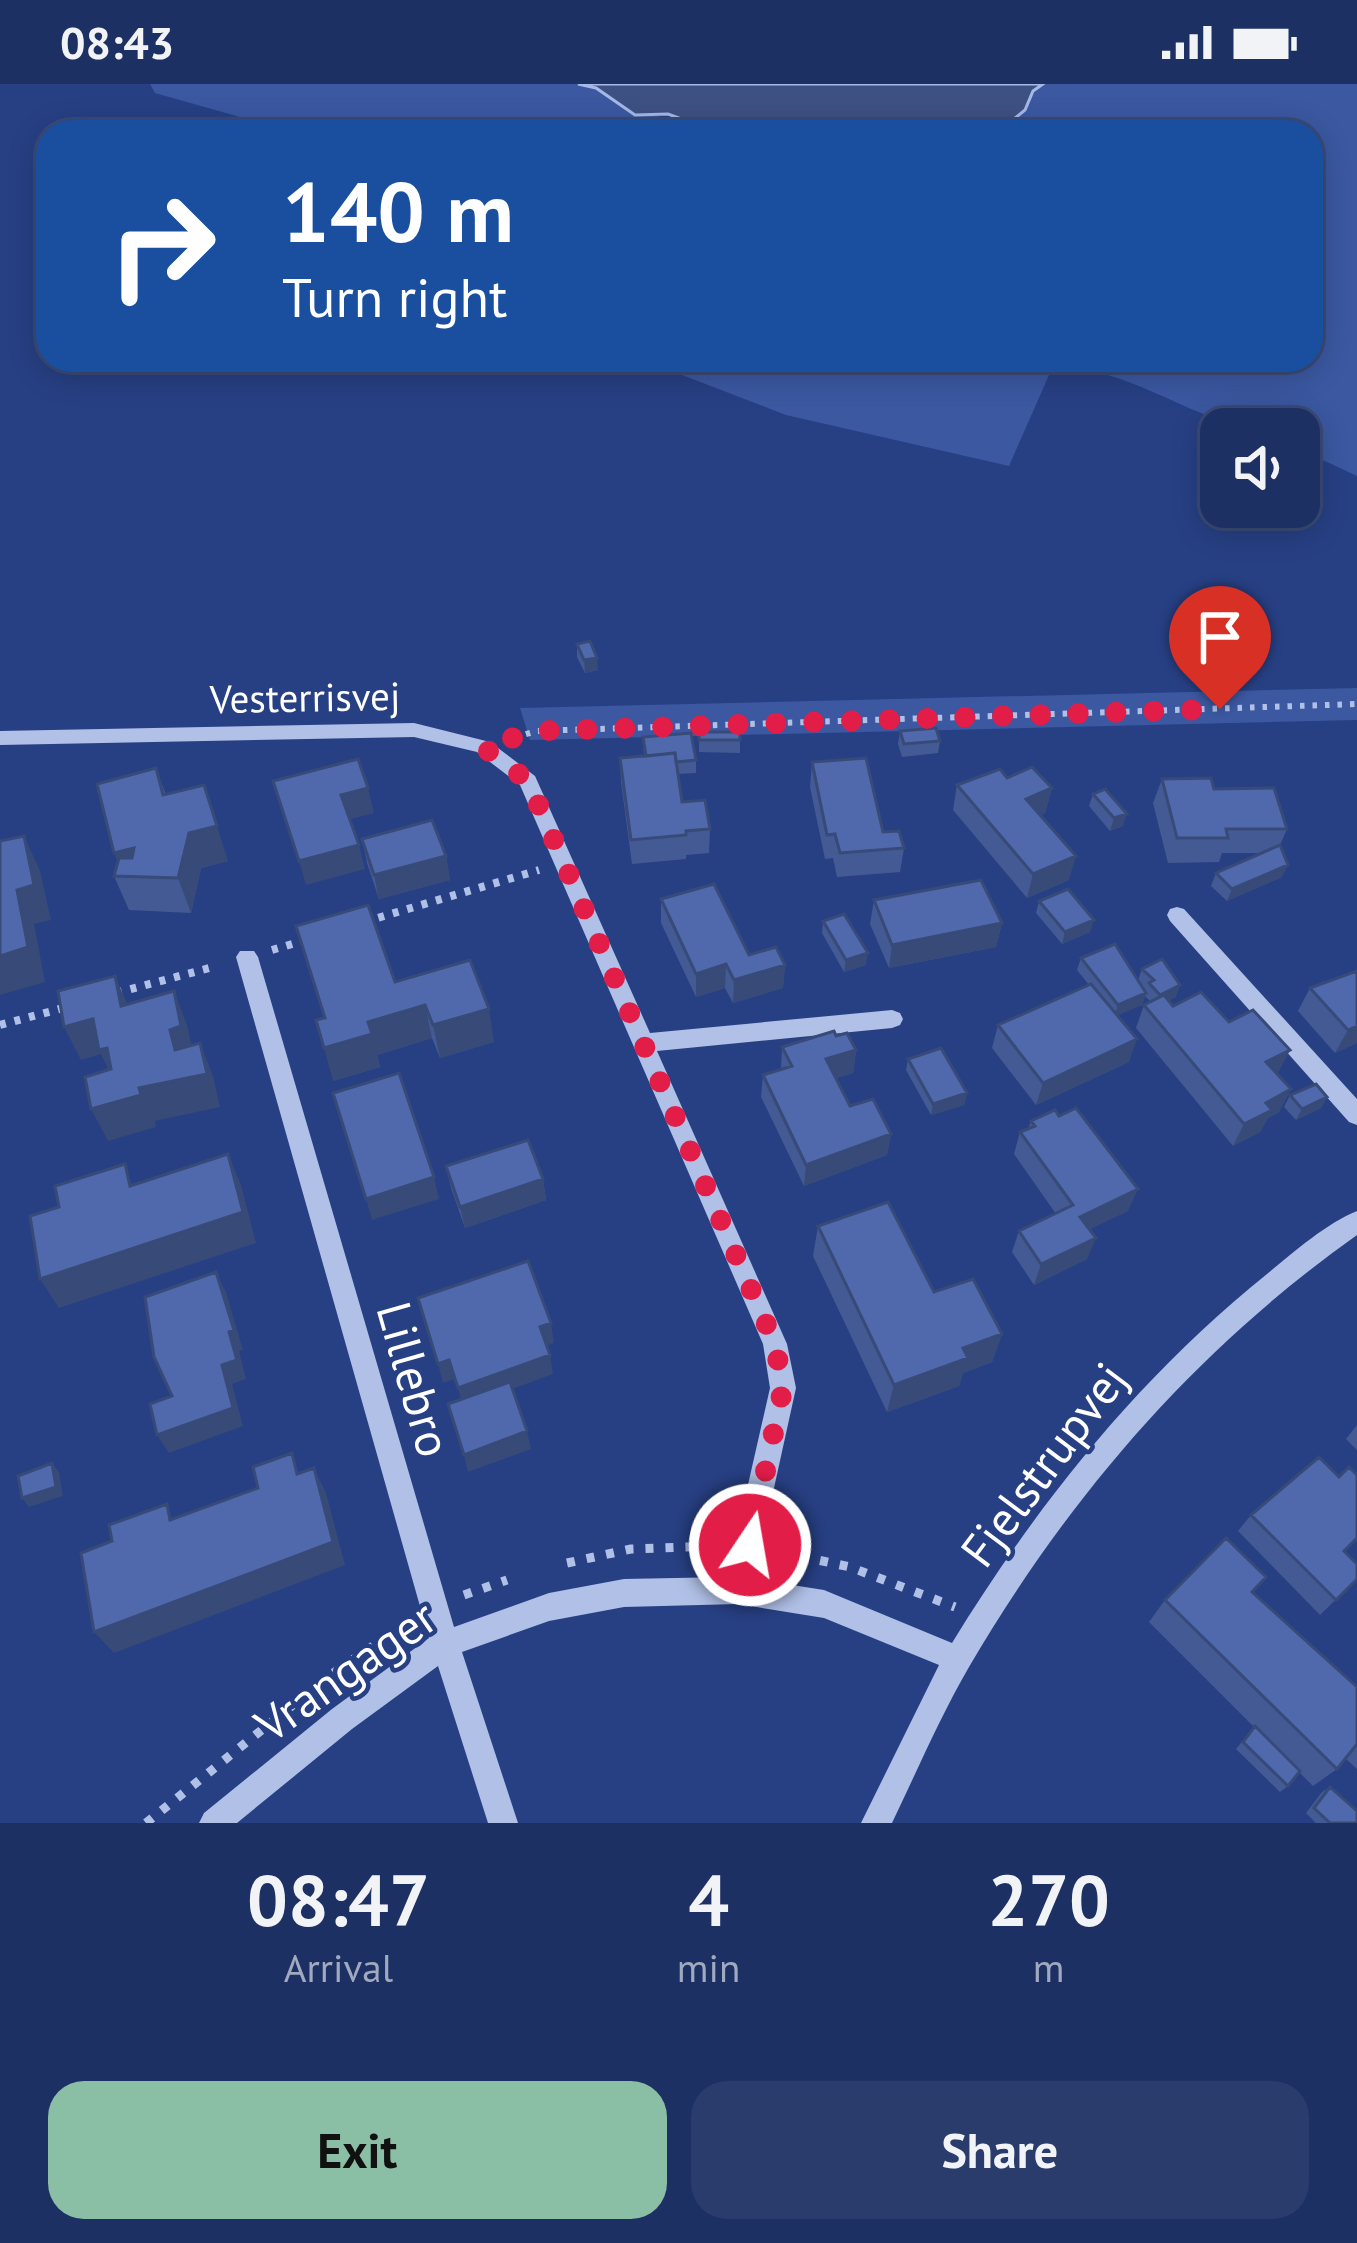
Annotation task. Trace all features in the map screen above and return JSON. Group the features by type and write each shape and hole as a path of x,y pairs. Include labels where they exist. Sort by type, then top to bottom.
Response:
{"street":[{"name":"Vesterrisvej","path":"0,738 414,730 483,747 528,781 775,1344 783,1388 738,1591"},
{"path":"1177,915 1357,1115"},
{"name":"Lillebro","path":"247,958 502,1823"},
{"path":"643,1043 892,1019"},
{"name":"Fjelstrupvej","path":"876,1823 958,1660 1062,1498 1173,1368 1292,1264 1357,1222"},
{"name":"Vrangager","path":"214,1823 342,1718 446,1644 549,1607 624,1593 738,1591 824,1604 958,1660"}],"path":[{"path":"483,747 536,731 1357,704"},
{"path":"360,924 564,863"},
{"path":"112,994 315,937"},
{"path":"0,1025 90,1000"}],"shaded area":[{"path":"150,84 1357,84 1357,476 1320,459 1320,408 1200,408 1200,412 1096,372 1323,372 1323,120 1013,120 1025,111 1032,95 599,91 632,109 682,120 235,120 240,117 155,93"},
{"path":"578,84 1043,84 1013,120 684,120 668,114 635,115 596,88"},
{"path":"674,372 1050,372 1009,466 786,415"},
{"path":"1357,688 1357,720 530,740 520,708"}],"building":[{"path":"590,641 597,658 584,660 577,644"},
{"path":"936,728 940,741 904,744 900,731"},
{"path":"699,732 740,732 740,740 699,740"},
{"path":"691,733 696,760 676,762 675,753 646,756 643,737"},
{"path":"675,753 682,802 705,800 710,829 631,840 620,758"},
{"path":"866,758 883,832 899,831 904,848 840,853 835,834 827,835 812,762"},
{"path":"358,759 368,788 341,795 359,845 299,861 273,781"},
{"path":"1032,767 1052,788 1026,799 1076,856 1033,874 957,785 1000,769 1007,778"},
{"path":"156,768 163,795 204,785 217,826 189,833 178,878 114,876 119,858 132,858 134,848 114,853 97,784"},
{"path":"1211,778 1214,789 1274,788 1287,829 1226,829 1228,838 1177,838 1162,779"},
{"path":"1105,789 1127,814 1114,818 1093,794"},
{"path":"432,820 446,856 374,875 362,839"},
{"path":"24,836 34,885 17,890 28,947 0,956 0,841"},
{"path":"1280,845 1288,865 1232,889 1216,873"},
{"path":"981,880 1002,923 892,945 874,900"},
{"path":"714,884 749,955 776,947 785,965 734,980 726,964 696,974 661,899"},
{"path":"1068,889 1094,920 1065,932 1039,901"},
{"path":"368,905 395,982 470,960 489,1009 433,1025 425,1005 368,1022 372,1034 324,1048 316,1020 325,1018 296,926"},
{"path":"844,914 868,953 846,960 823,921"},
{"path":"1115,944 1146,993 1118,1005 1081,958"},
{"path":"1162,959 1180,985 1160,995 1149,983 1154,980 1142,969"},
{"path":"1357,971 1357,1026 1348,1030 1310,988"},
{"path":"115,976 121,1006 174,991 181,1026 170,1030 175,1050 200,1043 207,1074 139,1088 141,1095 91,1109 85,1077 111,1069 107,1048 99,1050 93,1019 64,1027 58,991"},
{"path":"1091,984 1137,1039 1043,1083 998,1025"},
{"path":"1201,992 1229,1022 1253,1010 1290,1050 1266,1062 1291,1089 1266,1103 1272,1110 1244,1124 1144,1005 1164,995 1173,1006"},
{"path":"834,1031 836,1036 847,1033 856,1050 826,1059 850,1106 873,1099 891,1134 806,1165 763,1075 792,1066 782,1047"},
{"path":"941,1048 967,1093 933,1104 908,1059"},
{"path":"399,1073 434,1177 366,1199 333,1093"},
{"path":"1316,1084 1327,1097 1302,1109 1290,1095"},
{"path":"1076,1108 1138,1189 1080,1217 1096,1238 1041,1264 1019,1231 1073,1205 1020,1132 1055,1110 1059,1116"},
{"path":"528,1140 543,1179 460,1207 446,1166"},
{"path":"228,1154 243,1212 40,1279 30,1216 59,1207 55,1186 125,1164 130,1186"},
{"path":"888,1202 934,1292 973,1279 1002,1334 963,1348 968,1358 894,1385 818,1226"},
{"path":"528,1261 551,1323 540,1327 550,1355 458,1388 449,1360 438,1364 418,1298"},
{"path":"216,1272 234,1330 229,1332 237,1360 222,1365 233,1408 157,1435 150,1404 172,1396 154,1357 145,1297"},
{"path":"510,1382 527,1431 464,1455 448,1404"},
{"path":"292,1453 297,1474 314,1468 333,1542 94,1632 81,1553 112,1541 109,1525 167,1504 170,1520 258,1488 253,1467"},
{"path":"1319,1457 1339,1477 1349,1467 1357,1475 1357,1538 1344,1551 1357,1564 1357,1579 1336,1600 1251,1515"},
{"path":"52,1463 56,1487 22,1498 18,1476"},
{"path":"1226,1538 1266,1577 1252,1592 1357,1687 1357,1744 1337,1769 1165,1600"},
{"path":"1255,1726 1300,1771 1288,1786 1243,1742"},
{"path":"1330,1787 1357,1811 1357,1823 1330,1823 1314,1808"}],"route":[{"path":"750,1545 783,1388 775,1344 528,781 483,747 536,731 1220,709"}]}
